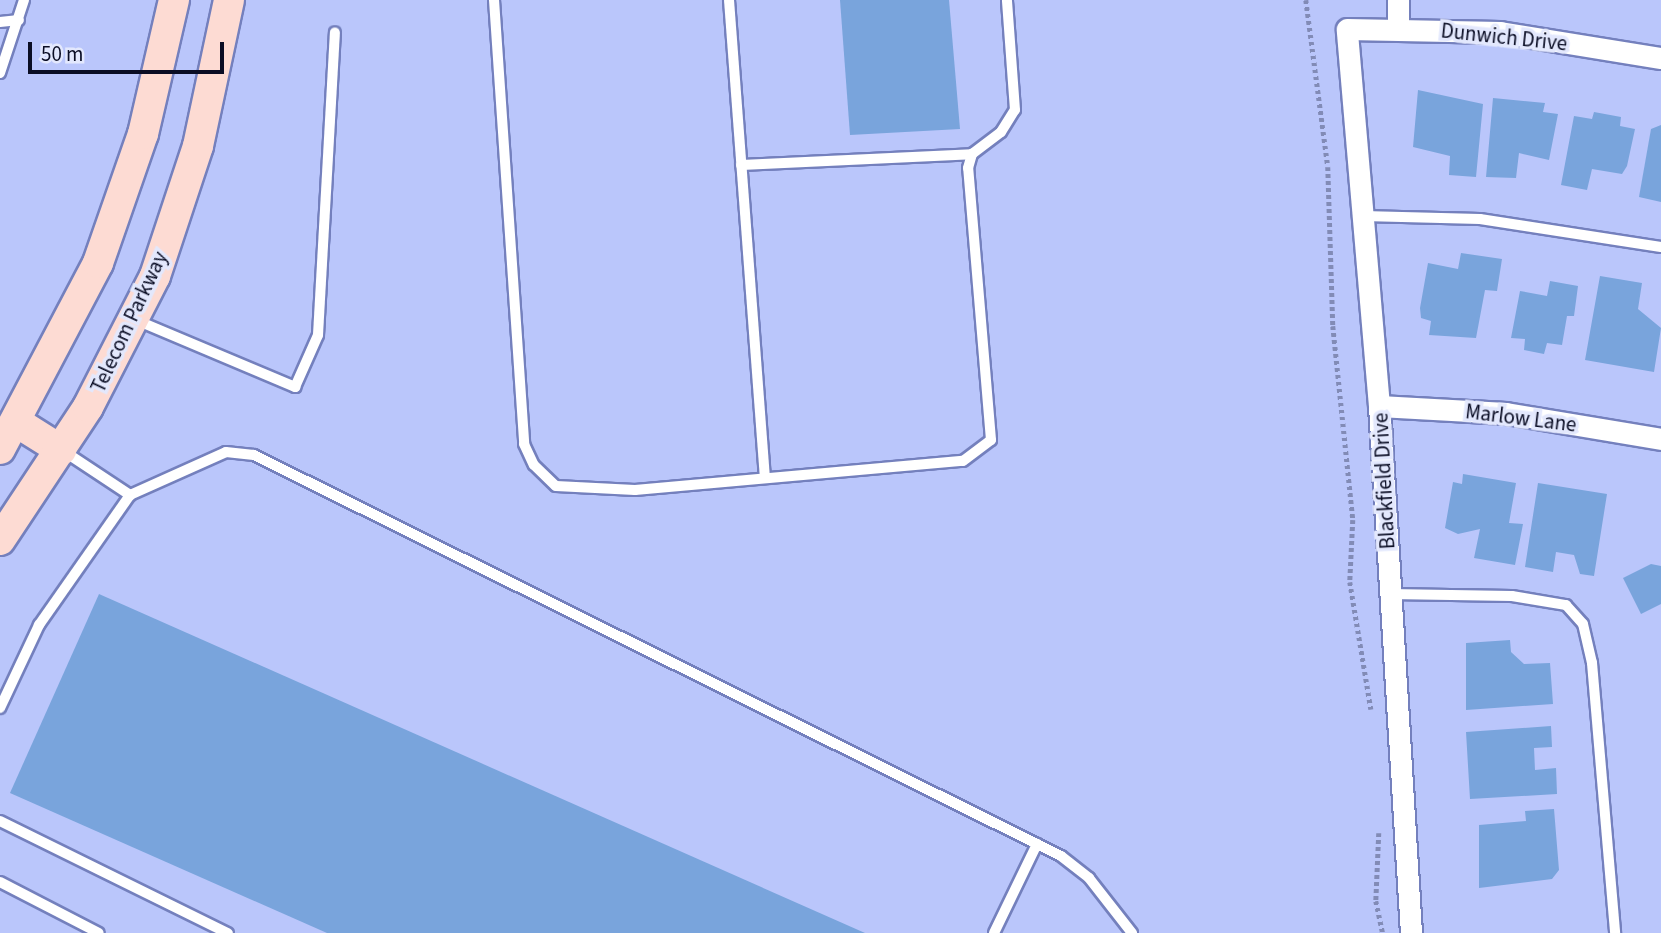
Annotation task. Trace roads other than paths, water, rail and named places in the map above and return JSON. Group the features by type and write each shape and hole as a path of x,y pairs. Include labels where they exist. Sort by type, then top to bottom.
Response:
{"street":[{"path":"0,449 9,417 98,263 155,94 173,0"},
{"name":"Telecom Parkway","path":"0,540 61,450 155,276 198,146 229,0"},
{"path":"1398,0 1398,28"},
{"name":"Dunwich Drive","path":"1347,29 1500,32 1661,58"},
{"name":"Blackfield Drive","path":"1347,29 1379,406 1410,933"},
{"name":"Marlow Lane","path":"1379,406 1506,413 1661,439"},
{"path":"9,417 61,450"}],"lane":[{"path":"0,73 24,0"},
{"path":"494,0 522,417 534,465 556,485 635,490 963,461 991,440 972,155"},
{"path":"729,0 765,478"},
{"path":"741,166 972,155 1001,132 1015,110 1007,0"},
{"path":"0,22 19,20"},
{"path":"134,318 296,387 318,335 335,32"},
{"path":"1363,216 1480,219 1661,247"},
{"path":"61,450 130,495"},
{"path":"0,708 38,625 130,495 226,452 254,456 1037,844 1089,877 1132,933"},
{"path":"1390,594 1512,596 1566,605 1583,624 1592,663 1615,933"},
{"path":"0,821 228,933"},
{"path":"994,933 1037,844"},
{"path":"0,882 99,933"}]}
